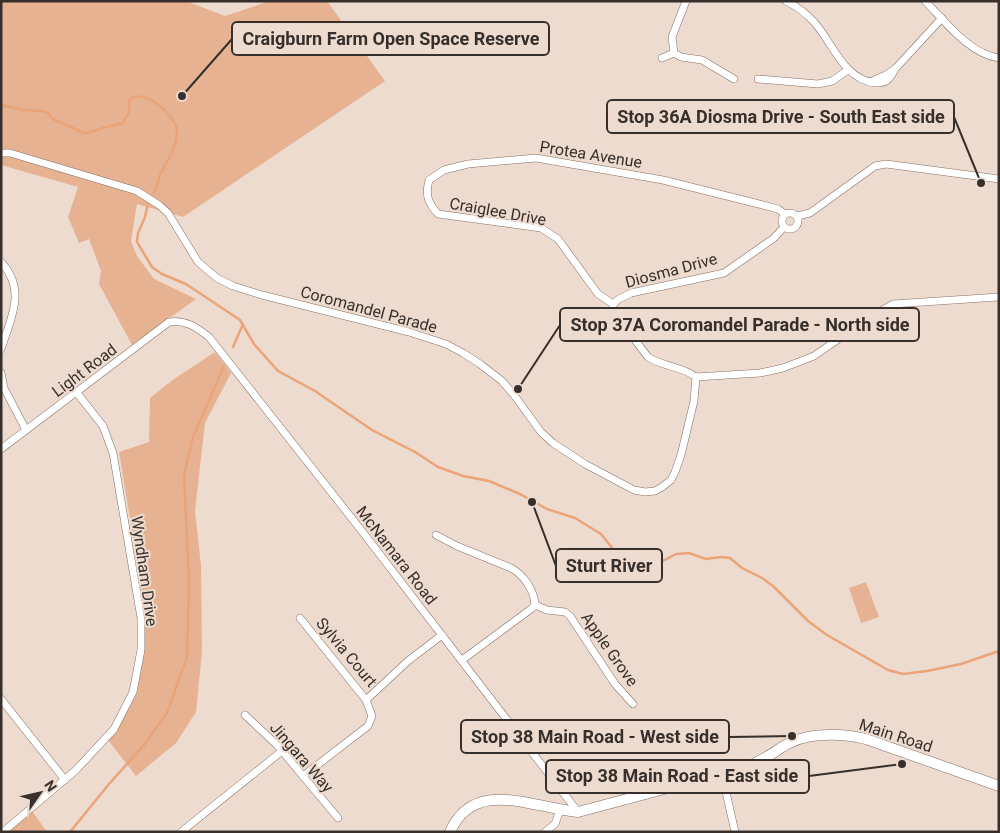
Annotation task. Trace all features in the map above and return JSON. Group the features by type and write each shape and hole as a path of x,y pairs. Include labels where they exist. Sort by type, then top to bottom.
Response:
{"main road":[{"name":"Main Road","path":"450,832 455,819 464,810 474,804 487,800 503,798 578,812 722,774 758,762 793,741 804,738 845,736 866,739 999,786"}],"street":[{"path":"674,53 672,37 686,1"},
{"path":"786,1 798,7 814,21 848,70 869,82 884,83 891,78 895,69 942,18"},
{"path":"925,1 971,47 980,53 999,58"},
{"path":"662,58 674,53"},
{"path":"674,53 681,57 702,60 734,79"},
{"path":"758,79 818,84 832,81 848,70"},
{"name":"Coromandel Parade","path":"1,153 10,153 139,192 168,213 198,262 217,278 233,286 409,332 446,344 463,353 502,381 541,432 553,443 585,464 634,490 644,492 655,491 666,484 675,472 694,401 696,377"},
{"name":"Protea Avenue","path":"438,214 426,197 426,190 429,180 444,170 468,164 536,158 663,180 763,205 785,214"},
{"path":"797,216 798,222 794,228 789,230 784,227 782,219 785,214 790,212 797,216 810,213 875,166 886,164 999,179"},
{"name":"Craiglee Drive","path":"438,214 541,228 550,232 558,239 598,294 613,304 613,311 648,356 655,361 688,371 696,377"},
{"name":"Diosma Drive","path":"613,304 618,299 631,293 724,273 774,238 784,227"},
{"path":"1,262 7,268 16,289 14,309 1,349"},
{"path":"696,377 760,373 783,368 814,356 867,319 893,304 999,297"},
{"name":"Light Road","path":"1,449 169,322 178,320 186,322"},
{"name":"McNamara Road","path":"186,322 209,337 462,660 578,812"},
{"path":"1,374 4,388 19,420 26,430"},
{"name":"Wyndham Drive","path":"3,832 76,770 114,728 133,692 141,650 141,618 113,454 103,426 77,392"},
{"path":"436,535 519,572 534,595 535,605 462,660"},
{"name":"Apple Grove","path":"535,605 546,610 565,612 570,616 615,684 633,704"},
{"name":"Sylvia Court","path":"300,618 366,700 408,661 442,635"},
{"path":"1,699 65,780"},
{"path":"303,776 368,726 372,716 366,700"},
{"name":"Jingara Way","path":"245,715 282,751 338,818"},
{"path":"181,832 282,751"},
{"path":"722,774 735,832"},
{"path":"545,832 555,824 560,810"}],"shaded area":[{"path":"1,1 186,1 225,16 270,1 327,1 385,81 183,217 137,204 131,241 137,256 154,279 196,299 132,345 99,284 101,271 89,239 79,243 68,217 78,187 1,165"},
{"path":"215,352 231,373 205,423 195,510 201,566 202,651 196,712 176,743 136,776 108,740 117,730 137,693 143,649 143,597 119,452 149,442 150,398 174,379"},
{"path":"866,582 879,617 861,623 849,588"},
{"path":"30,808 47,832 8,832"}],"waterway":[{"path":"1,105 48,113 53,119 84,133 123,123 129,112 129,100 135,97 151,100 172,118 177,131 173,149 160,175 154,193"},
{"path":"148,203 137,242 152,267 162,274 186,284 240,320 254,344 278,371 315,391 372,430 415,452 438,467 463,476 489,481 520,494 547,509 575,518 601,534 617,554 623,560 629,562 655,565 676,554 689,553 706,559 730,558 742,568 773,586 808,621 827,635 888,670 903,674 927,671 961,664 999,651"},
{"path":"233,347 243,324"},
{"path":"70,832 144,745 167,713 187,657 189,582 184,475 193,437 224,366"}],"place":[{"name":"Craigburn Farm Open Space Reserve","path":"182,96"},
{"name":"Stop 36A Diosma Drive - South East side","path":"981,183"},
{"name":"Stop 37A Coromandel Parade - North side","path":"518,389"},
{"name":"Sturt River","path":"532,502"},
{"name":"Stop 38 Main Road - West side","path":"792,736"},
{"name":"Stop 38 Main Road - East side","path":"902,764"}]}
